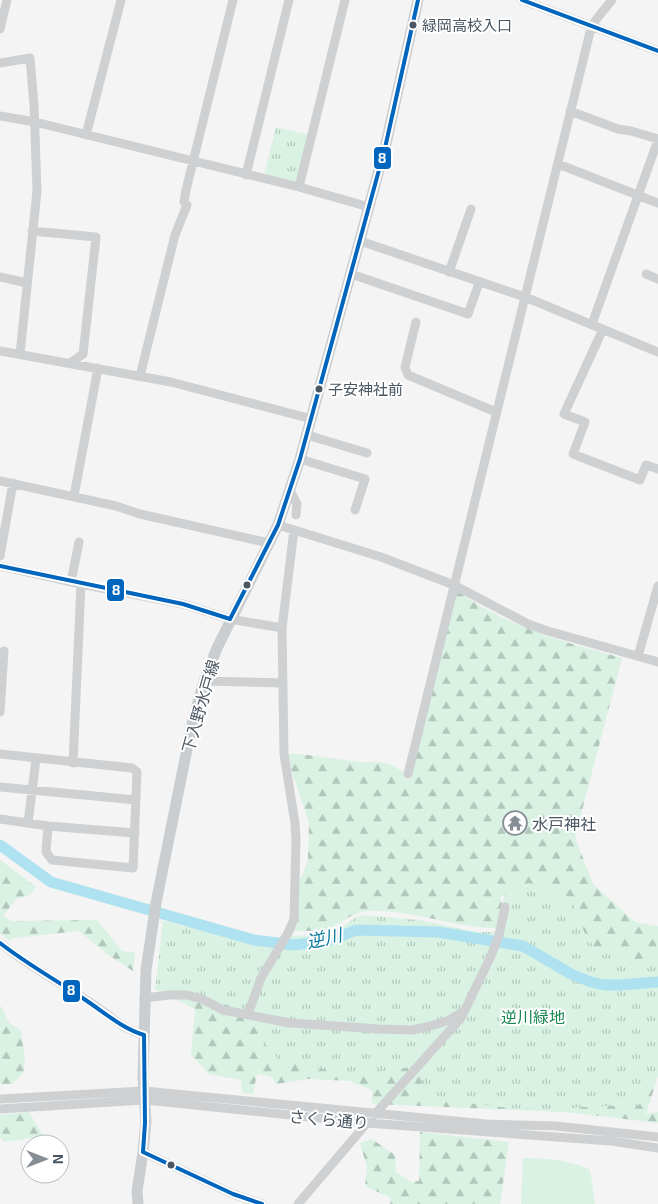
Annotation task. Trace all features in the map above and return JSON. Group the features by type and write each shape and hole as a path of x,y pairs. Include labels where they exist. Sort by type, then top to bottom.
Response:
{"main road":[{"name":"下入野水戸線","path":"144,998 152,921 192,724 204,681 230,619 278,525 300,459 385,148 418,0"},
{"path":"138,1204 137,1191 146,1121 144,1096 144,998"}],"street":[{"path":"0,28 7,0"},
{"path":"86,135 121,0"},
{"path":"140,376 175,235 187,205 184,202 233,0"},
{"path":"246,175 289,0"},
{"path":"299,188 345,0"},
{"path":"522,0 658,51"},
{"path":"408,774 592,26 612,0"},
{"path":"0,63 30,58 35,122 37,191 20,354"},
{"path":"570,111 618,129 631,131 658,140 592,324"},
{"path":"0,116 35,122 369,207"},
{"path":"558,164 658,204"},
{"path":"449,272 470,209"},
{"path":"32,231 96,237 83,354 70,363"},
{"path":"360,241 525,297 658,352"},
{"path":"351,274 468,314 479,282"},
{"path":"646,274 658,279"},
{"path":"0,277 27,283"},
{"path":"416,322 405,367 408,375 496,412"},
{"path":"603,329 564,414 585,422 573,454 640,480 646,465 658,469"},
{"path":"0,351 171,382 312,419"},
{"path":"74,496 98,368"},
{"path":"307,434 367,453"},
{"path":"300,459 364,479 355,510"},
{"path":"0,481 74,496 140,514 269,543"},
{"path":"0,556 13,483"},
{"path":"290,491 297,504 296,515"},
{"path":"278,525 381,557 454,585 528,624 658,662"},
{"path":"248,1014 261,978 294,919 296,839 284,754 282,628 294,530"},
{"path":"71,582 79,542"},
{"path":"0,566 184,604 230,619 282,628"},
{"path":"72,762 81,584"},
{"path":"638,656 658,586"},
{"path":"0,712 4,651"},
{"path":"204,681 283,682"},
{"path":"0,754 132,768 137,772 134,868 52,860 46,852 48,826"},
{"path":"28,823 36,758"},
{"path":"0,787 136,800"},
{"path":"0,819 48,826 135,833"},
{"path":"298,1204 461,1018 493,951 505,907"},
{"path":"0,943 37,970 96,1006 122,1027 144,1035"},
{"path":"144,998 187,995 202,999 223,1010 305,1025 412,1030 447,1021 463,1012"},
{"name":"さくら通り","path":"0,1099 144,1096 486,1124 556,1126 658,1137"},
{"name":"さくら通り","path":"0,1110 144,1096 367,1123 611,1140 658,1148"},
{"path":"143,1152 233,1194 262,1204"}],"green space":[{"path":"276,127 309,135 297,184 264,176"},
{"path":"457,591 477,604 516,624 557,639 622,658 575,837 593,884 635,922 658,926 658,964 634,964 628,949 597,951 584,932 573,903 505,893 500,898 502,903 496,928 464,925 400,913 367,911 357,913 325,929 295,931 293,929 297,880 302,877 308,859 309,822 290,766 288,754 359,762 380,762 394,766 409,777"},
{"path":"0,860 36,887 30,895 16,899 3,916 12,921 97,920 122,951 135,953 133,971 107,954 79,931 14,938 10,941 0,933"},
{"name":"逆川緑地","path":"529,883 573,903 584,932 597,951 628,949 634,964 658,964 658,1071 648,1084 639,1105 581,1107 559,1110 511,1108 424,1098 420,1065 389,1071 347,1073 309,1067 277,1058 259,1037 264,1017 242,1011 242,1008 155,990 163,921 282,949 289,936 315,935 328,932 340,928 364,915 419,920 477,932 496,932 505,893"},
{"path":"176,980 658,1062 658,1076 646,1114 658,1112 658,1123 565,1112 372,1104 372,1090 350,1081 309,1079 276,1084 271,1076 257,1074 253,1094 243,1093 241,1080 209,1074 191,1055 195,1009 177,1000"},
{"path":"0,1005 10,1024 21,1030 25,1062 23,1074 12,1084 0,1084"},
{"path":"29,1112 42,1134 20,1134 20,1140 4,1142 0,1137 0,1115"},
{"path":"420,1132 509,1142 500,1204 390,1204 391,1198 365,1186 367,1167 360,1143 372,1139 395,1155 396,1172 411,1182 419,1181"},
{"path":"523,1158 558,1160 590,1170 595,1204 521,1204"}],"waterway":[{"name":"逆川","path":"0,845 51,882 254,940 293,945 331,940 356,930 438,932 523,946 571,974 604,985 658,982"}],"transit line":[{"name":"8","path":"230,619 278,525 300,459 385,148 418,0"},
{"name":"8","path":"522,0 658,51"},
{"name":"8","path":"0,566 183,604 230,619"},
{"name":"8","path":"0,943 120,1024 144,1035"},
{"name":"8","path":"143,1152 145,1123 144,1035"},
{"name":"8","path":"143,1152 233,1194 262,1204"}],"place":[{"name":"緑岡高校入口","path":"413,25"},
{"name":"子安神社前","path":"319,389"},
{"name":"水戸神社","path":"515,823"}]}
